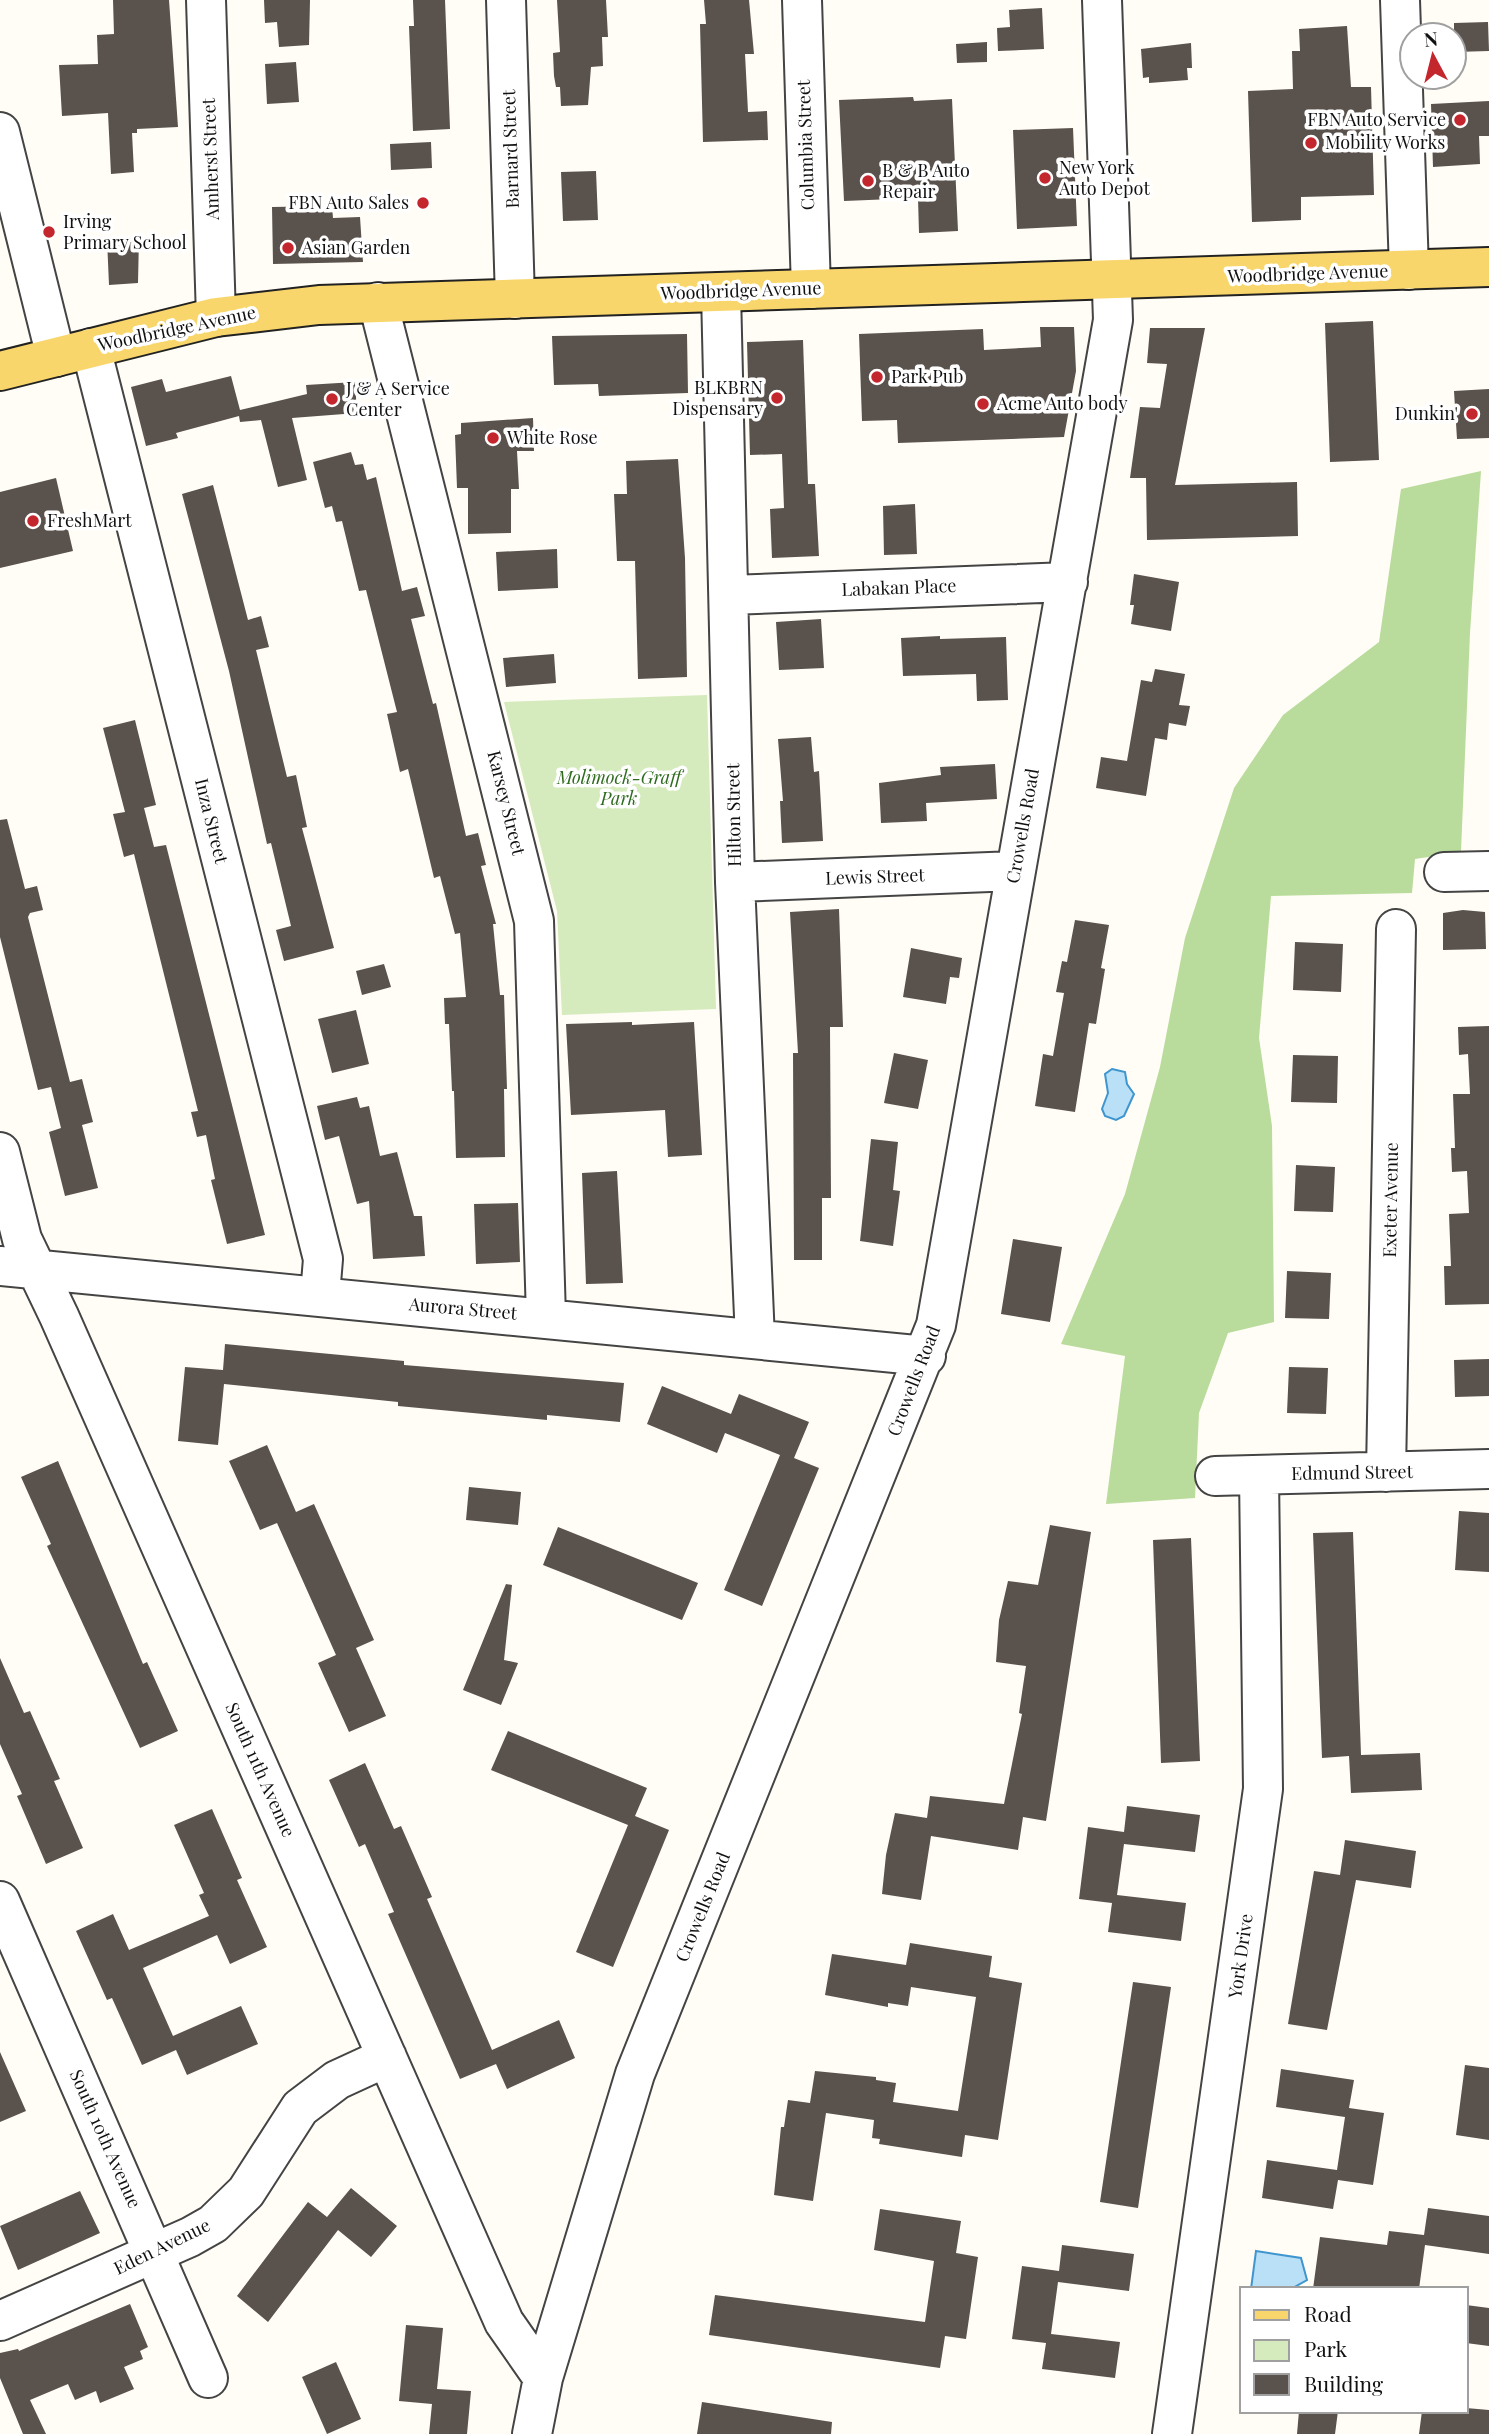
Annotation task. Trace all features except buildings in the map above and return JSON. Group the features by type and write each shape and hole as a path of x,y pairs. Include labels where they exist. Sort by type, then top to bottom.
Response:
{"main road":[{"name":"Woodbridge Avenue","path":"0,371 216,317 319,305 1489,267"}],"street":[{"name":"Amherst Street","path":"206,0 216,317"},
{"name":"Barnard Street","path":"506,0 516,299"},
{"name":"Columbia Street","path":"802,0 811,289"},
{"name":"Crowells Road","path":"532,2434 543,2378 635,2074 926,1356 936,1325 1113,320 1102,0"},
{"path":"1400,0 1409,270"},
{"name":"Inza Street","path":"0,132 74,352 323,1259 320,1295"},
{"name":"Hilton Street","path":"721,292 735,881 755,1339"},
{"name":"Karsey Street","path":"378,302 534,921 546,1317"},
{"name":"Labakan Place","path":"730,595 1068,582"},
{"name":"Lewis Street","path":"735,881 1015,871"},
{"path":"1444,872 1489,871"},
{"name":"Exeter Avenue","path":"1386,1472 1396,929"},
{"name":"South 11th Avenue","path":"0,1152 22,1239 18,1267 59,1316 504,2322 543,2378"},
{"name":"Aurora Street","path":"18,1267 926,1356"},
{"name":"Edmund Street","path":"1215,1476 1489,1469"},
{"name":"York Drive","path":"1172,2434 1263,1789 1259,1475"},
{"name":"South 10th Avenue","path":"0,1901 208,2378"},
{"name":"Eden Avenue","path":"0,2321 190,2237 231,2209 246,2192 286,2127 309,2101 337,2080 387,2057"}],"green space":[{"path":"1481,471 1470,633 1461,852 1415,859 1412,893 1271,896 1259,1038 1272,1126 1274,1322 1228,1333 1199,1413 1195,1498 1106,1504 1125,1356 1061,1344 1125,1194 1160,1067 1185,938 1234,788 1283,715 1379,642 1401,489"},
{"name":"Molimock-Graff Park","path":"707,695 716,1009 562,1015 557,911 504,702"}],"water":[{"path":"1112,1069 1125,1072 1127,1084 1134,1094 1124,1116 1116,1120 1105,1116 1102,1109 1108,1093 1105,1074"},
{"path":"1256,2251 1301,2258 1307,2280 1295,2287 1251,2287"}],"place":[{"name":"FBN Auto Service","path":"1460,120"},
{"name":"Mobility Works","path":"1311,143"},
{"name":"New York Auto Depot","path":"1045,178"},
{"name":"B & B Auto Repair","path":"868,181"},
{"name":"FBN Auto Sales","path":"423,203"},
{"name":"Irving Primary School","path":"49,232"},
{"name":"Asian Garden","path":"288,248"},
{"name":"Park Pub","path":"877,377"},
{"name":"BLKBRN Dispensary","path":"777,398"},
{"name":"J & A Service Center","path":"332,399"},
{"name":"Acme Auto body","path":"983,404"},
{"name":"Dunkin'","path":"1472,414"},
{"name":"White Rose","path":"493,438"},
{"name":"FreshMart","path":"33,521"}]}
